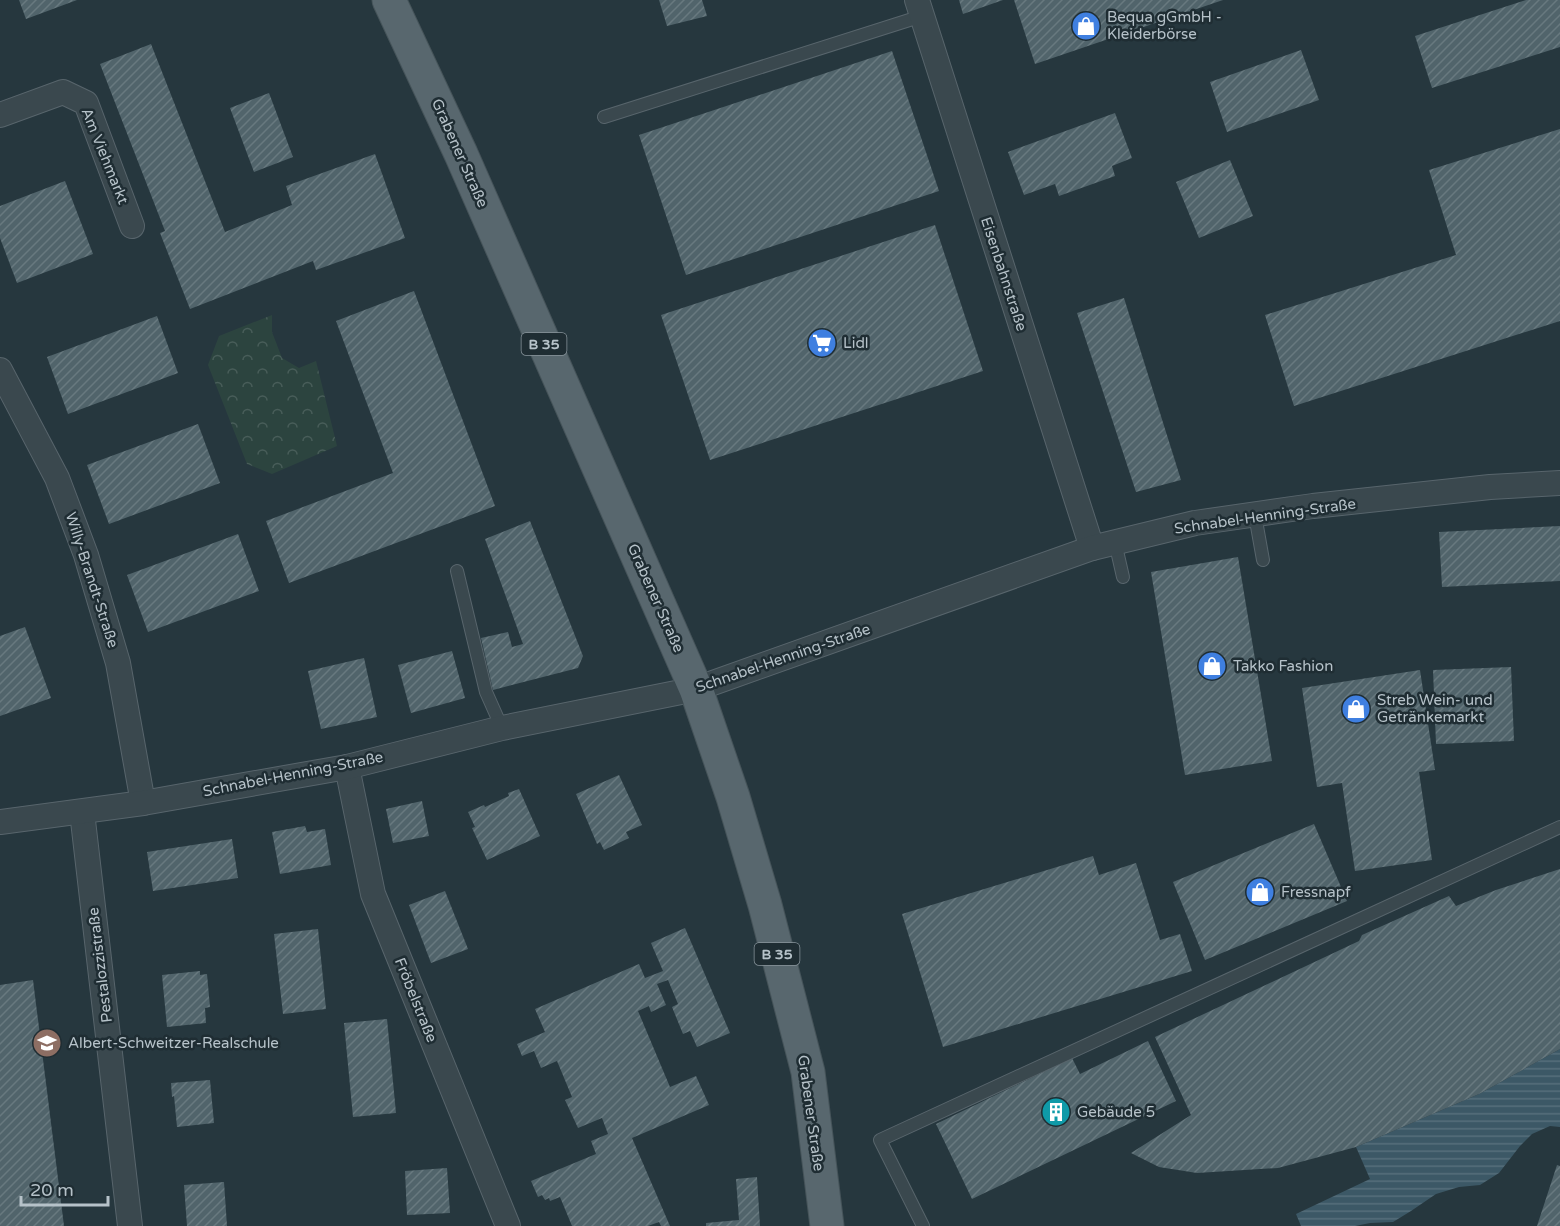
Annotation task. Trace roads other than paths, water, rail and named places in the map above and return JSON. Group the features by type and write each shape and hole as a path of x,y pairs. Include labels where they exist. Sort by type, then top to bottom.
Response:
{"main road":[{"name":"Grabener Straße","path":"389,0 461,154 696,689 733,797 765,905 808,1072 827,1226"}],"street":[{"name":"Eisenbahnstraße","path":"919,8 1103,545"},
{"name":"Am Viehmarkt","path":"0,115 63,92 86,103 132,226"},
{"name":"Willy-Brandt-Straße","path":"0,370 57,478 86,555 118,663 143,803"},
{"name":"Schnabel-Henning-Straße","path":"2,817 82,812 347,767 502,728 696,689 1103,545 1194,524 1313,506 1478,488 1560,483"},
{"name":"Fröbelstraße","path":"347,767 374,894 508,1226"},
{"name":"Pestalozzistraße","path":"82,812 130,1226"}],"lane":[{"path":"604,117 919,8"},
{"path":"1255,515 1263,560"},
{"path":"1103,545 1124,577"},
{"path":"458,571 486,692 502,728"},
{"path":"922,1226 880,1140 1560,827"}],"water":[{"path":"1560,1049 1560,1127 1550,1126 1532,1134 1499,1173 1480,1185 1459,1187 1436,1194 1393,1222 1355,1226 1301,1226 1296,1214 1370,1179 1356,1147 1479,1094"}],"place":[{"name":"Bequa gGmbH - Kleiderbörse","path":"1086,26"},
{"name":"Lidl","path":"822,343"},
{"name":"Takko Fashion","path":"1212,666"},
{"name":"Streb Wein- und Getränkemarkt","path":"1356,709"},
{"name":"Fressnapf","path":"1260,892"},
{"name":"Albert-Schweitzer-Realschule","path":"47,1043"},
{"name":"Gebäude 5","path":"1056,1112"}]}
